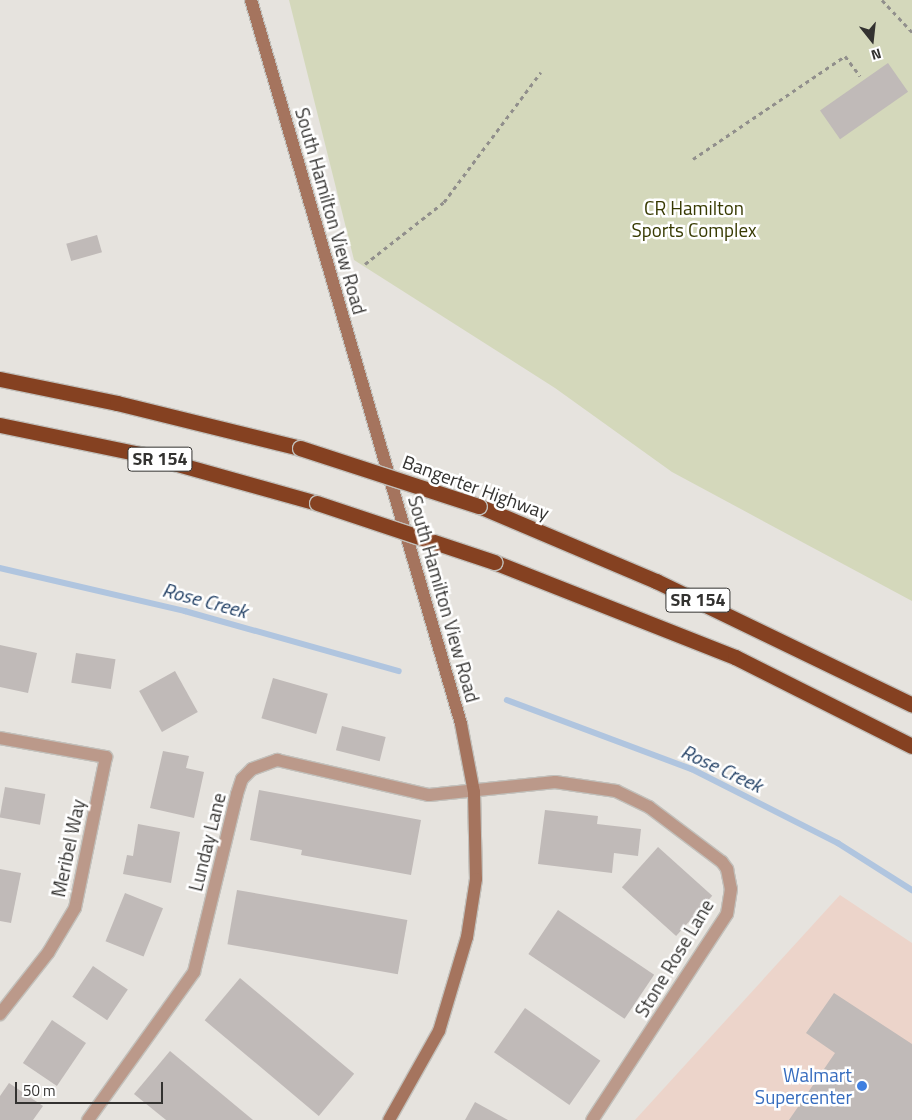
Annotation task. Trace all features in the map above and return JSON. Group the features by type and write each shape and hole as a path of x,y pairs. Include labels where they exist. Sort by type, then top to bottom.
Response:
{"highway":[{"name":"Bangerter Highway","path":"0,379 117,403 300,448 479,506 656,581 912,705"},
{"name":"SR 154","path":"0,425 145,456 317,503 494,562 735,657 912,746"}],"street":[{"name":"South Hamilton View Road","path":"251,0 461,724 474,792 476,878 467,937 439,1031 389,1120"},
{"name":"Meribel Way","path":"0,738 106,757 75,908 48,953 0,1014"},
{"name":"Lunday Lane","path":"88,1120 194,972 237,794 242,779 252,769 277,760 429,795 474,792"},
{"name":"Stone Rose Lane","path":"474,792 556,782 616,791 649,807 710,851 727,869 731,889 727,914 592,1120"}],"path":[{"path":"882,0 912,32"},
{"path":"693,159 844,56 860,76"},
{"path":"365,264 444,202 541,72"}],"shaded area":[{"path":"840,895 912,943 912,1120 635,1120"}],"green space":[{"name":"CR Hamilton Sports Complex","path":"289,0 912,0 912,601 672,472 555,388 354,260"}],"building":[{"path":"888,63 908,92 840,139 820,111"},
{"path":"97,235 102,252 71,261 66,244"},
{"path":"0,645 37,653 28,693 0,687"},
{"path":"76,653 116,659 111,689 71,683"},
{"path":"175,671 198,712 162,732 139,691"},
{"path":"273,678 328,694 316,734 261,718"},
{"path":"342,726 386,737 380,761 336,750"},
{"path":"163,751 189,756 186,768 204,772 194,818 150,808"},
{"path":"5,787 45,794 40,825 0,818"},
{"path":"259,790 421,820 411,875 301,855 302,850 250,840"},
{"path":"545,810 598,816 597,824 641,829 638,856 614,853 612,873 538,864"},
{"path":"138,824 180,832 171,883 123,874 127,855 133,856"},
{"path":"658,847 712,896 676,936 622,887"},
{"path":"0,869 21,873 11,923 0,921"},
{"path":"237,890 407,920 398,974 227,944"},
{"path":"125,893 163,908 144,957 106,941"},
{"path":"558,910 654,975 625,1019 528,954"},
{"path":"93,966 128,989 107,1020 72,997"},
{"path":"240,978 354,1074 319,1116 205,1020"},
{"name":"Walmart Supercenter","path":"834,993 912,1044 912,1120 789,1120 835,1053 806,1033"},
{"path":"525,1008 600,1061 569,1105 494,1052"},
{"path":"52,1020 86,1043 57,1086 23,1063"},
{"path":"170,1051 253,1120 166,1120 134,1094"},
{"path":"9,1083 43,1106 33,1120 0,1120 0,1096"},
{"path":"475,1102 508,1120 465,1120"}],"waterway":[{"name":"Rose Creek","path":"0,568 185,611 399,671"},
{"name":"Rose Creek","path":"507,700 692,769 838,843 912,890"}],"place":[{"name":"Walmart Supercenter","path":"862,1086"}]}
